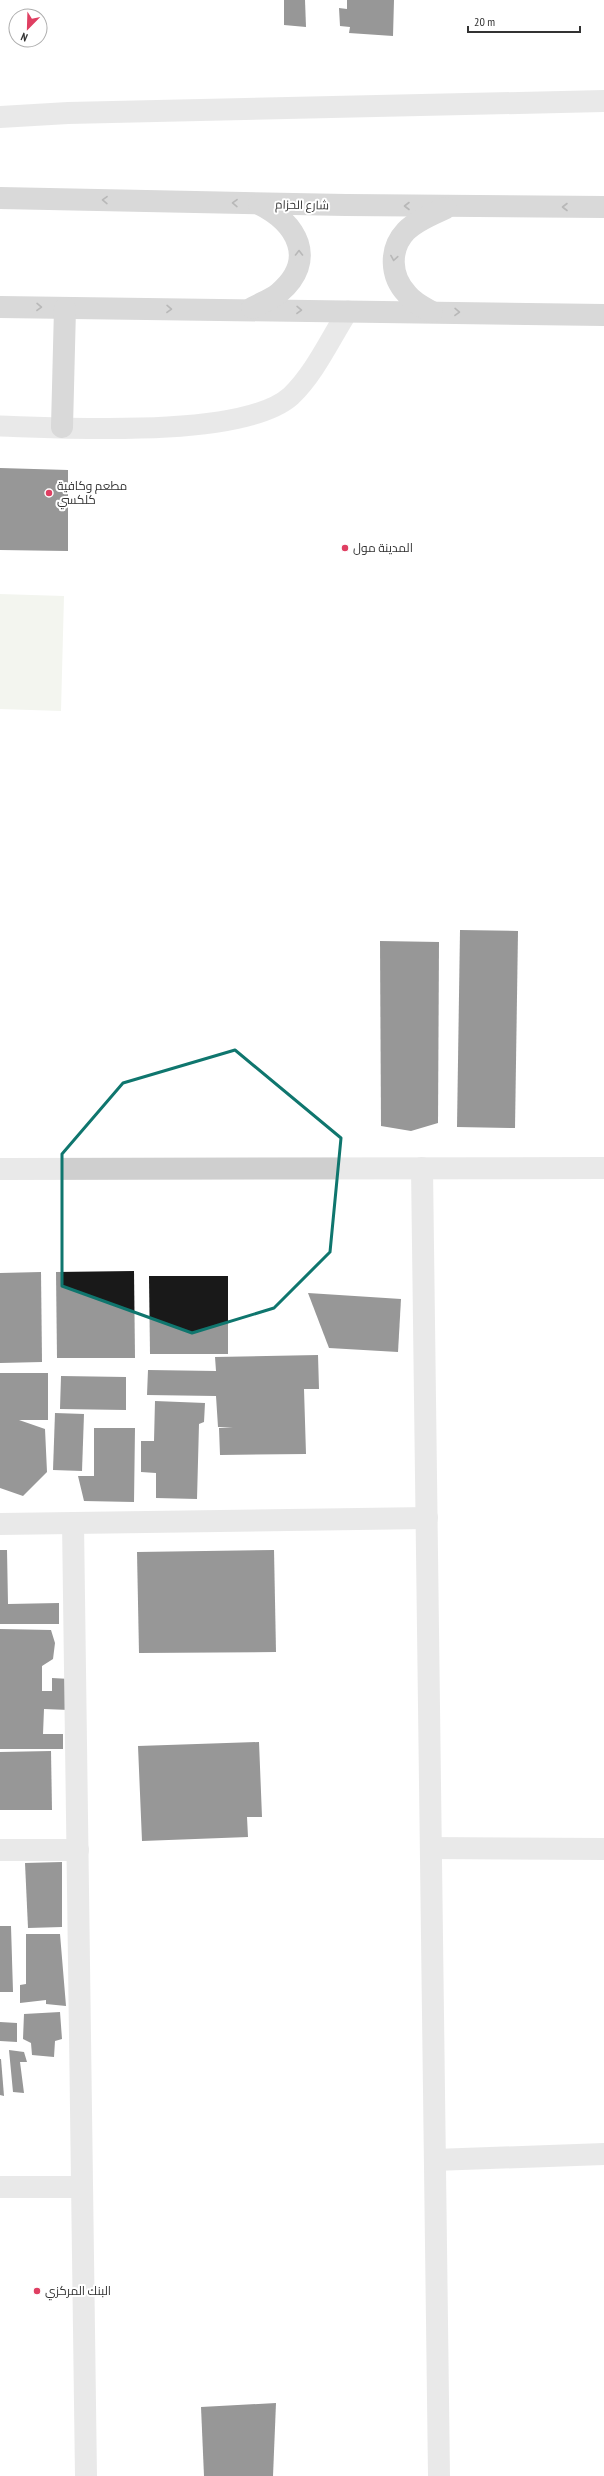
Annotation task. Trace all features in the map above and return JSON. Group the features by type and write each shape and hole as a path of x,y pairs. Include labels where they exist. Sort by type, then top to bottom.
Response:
{"main road":[{"name":"شارع الحزام","path":"0,198 259,204 604,207"},
{"path":"249,310 278,294 287,286 299,266 300,251 297,237 286,222 275,212 259,204"},
{"path":"432,312 406,294 397,280 392,266 395,251 406,231 427,217 451,206"},
{"path":"0,307 604,315"},
{"path":"62,427 64,308"}],"street":[{"path":"0,118 68,113 604,101"},
{"path":"422,1168 439,2476"},
{"path":"0,1169 604,1168"},
{"path":"0,1524 427,1518"},
{"path":"73,1523 86,2476"},
{"path":"431,1848 604,1849"},
{"path":"0,1850 78,1850"},
{"path":"436,2160 604,2154"},
{"path":"0,2187 82,2188"}],"lane":[{"path":"0,426 184,427 227,421 269,409 290,396 308,376 348,311"}],"highlighted area":[{"path":"235,1050 341,1138 330,1252 274,1308 192,1333 62,1286 62,1154 123,1083"}],"shaded area":[{"path":"0,594 64,596 61,711 0,709"}],"building":[{"path":"284,0 305,0 306,27 284,25"},
{"path":"347,0 394,0 393,36 349,33 350,27 340,26 339,8 347,9"},
{"path":"0,468 68,470 68,551 0,550"},
{"path":"460,930 518,931 515,1128 457,1127"},
{"path":"380,941 439,942 438,1123 411,1131 381,1126"},
{"path":"134,1271 135,1358 57,1358 56,1272"},
{"path":"41,1272 42,1362 0,1363 0,1273"},
{"path":"149,1276 228,1276 228,1354 150,1354"},
{"path":"308,1293 401,1299 398,1352 329,1348"},
{"path":"318,1355 319,1389 304,1389 306,1454 220,1455 219,1428 233,1427 218,1427 216,1396 147,1395 148,1370 216,1371 215,1357"},
{"path":"0,1373 48,1373 48,1420 19,1420 45,1429 47,1472 23,1496 0,1488"},
{"path":"61,1376 126,1377 126,1410 60,1409"},
{"path":"155,1401 205,1403 204,1422 199,1424 197,1499 156,1498 156,1473 141,1472 141,1441 154,1441"},
{"path":"55,1413 84,1414 82,1471 53,1470"},
{"path":"94,1428 135,1428 134,1502 84,1501 78,1476 94,1476"},
{"path":"0,1550 7,1550 8,1604 59,1603 59,1624 0,1624"},
{"path":"274,1550 276,1652 139,1653 137,1552"},
{"path":"0,1629 51,1630 55,1643 53,1659 42,1666 42,1691 52,1691 52,1678 70,1679 69,1710 44,1709 43,1734 63,1734 63,1749 0,1749"},
{"path":"259,1742 262,1817 247,1817 248,1837 142,1841 138,1746"},
{"path":"51,1751 52,1810 0,1810 0,1752"},
{"path":"62,1862 62,1927 28,1928 25,1863"},
{"path":"0,1926 11,1926 13,1992 0,1992"},
{"path":"26,1934 60,1934 66,2006 46,2004 46,2000 20,2003 20,1985 26,1984"},
{"path":"60,2012 62,2039 55,2041 54,2057 32,2055 31,2043 23,2039 24,2014"},
{"path":"0,2022 17,2023 17,2042 0,2041"},
{"path":"9,2050 24,2052 27,2062 20,2062 24,2093 13,2092"},
{"path":"1,2059 4,2096 0,2095"},
{"path":"276,2403 273,2476 204,2476 201,2407"}],"place":[{"name":"مطعم وكافية كلكسي","path":"49,493"},
{"name":"المدينة مول","path":"345,548"},
{"name":"البنك المركزي","path":"37,2291"}]}
